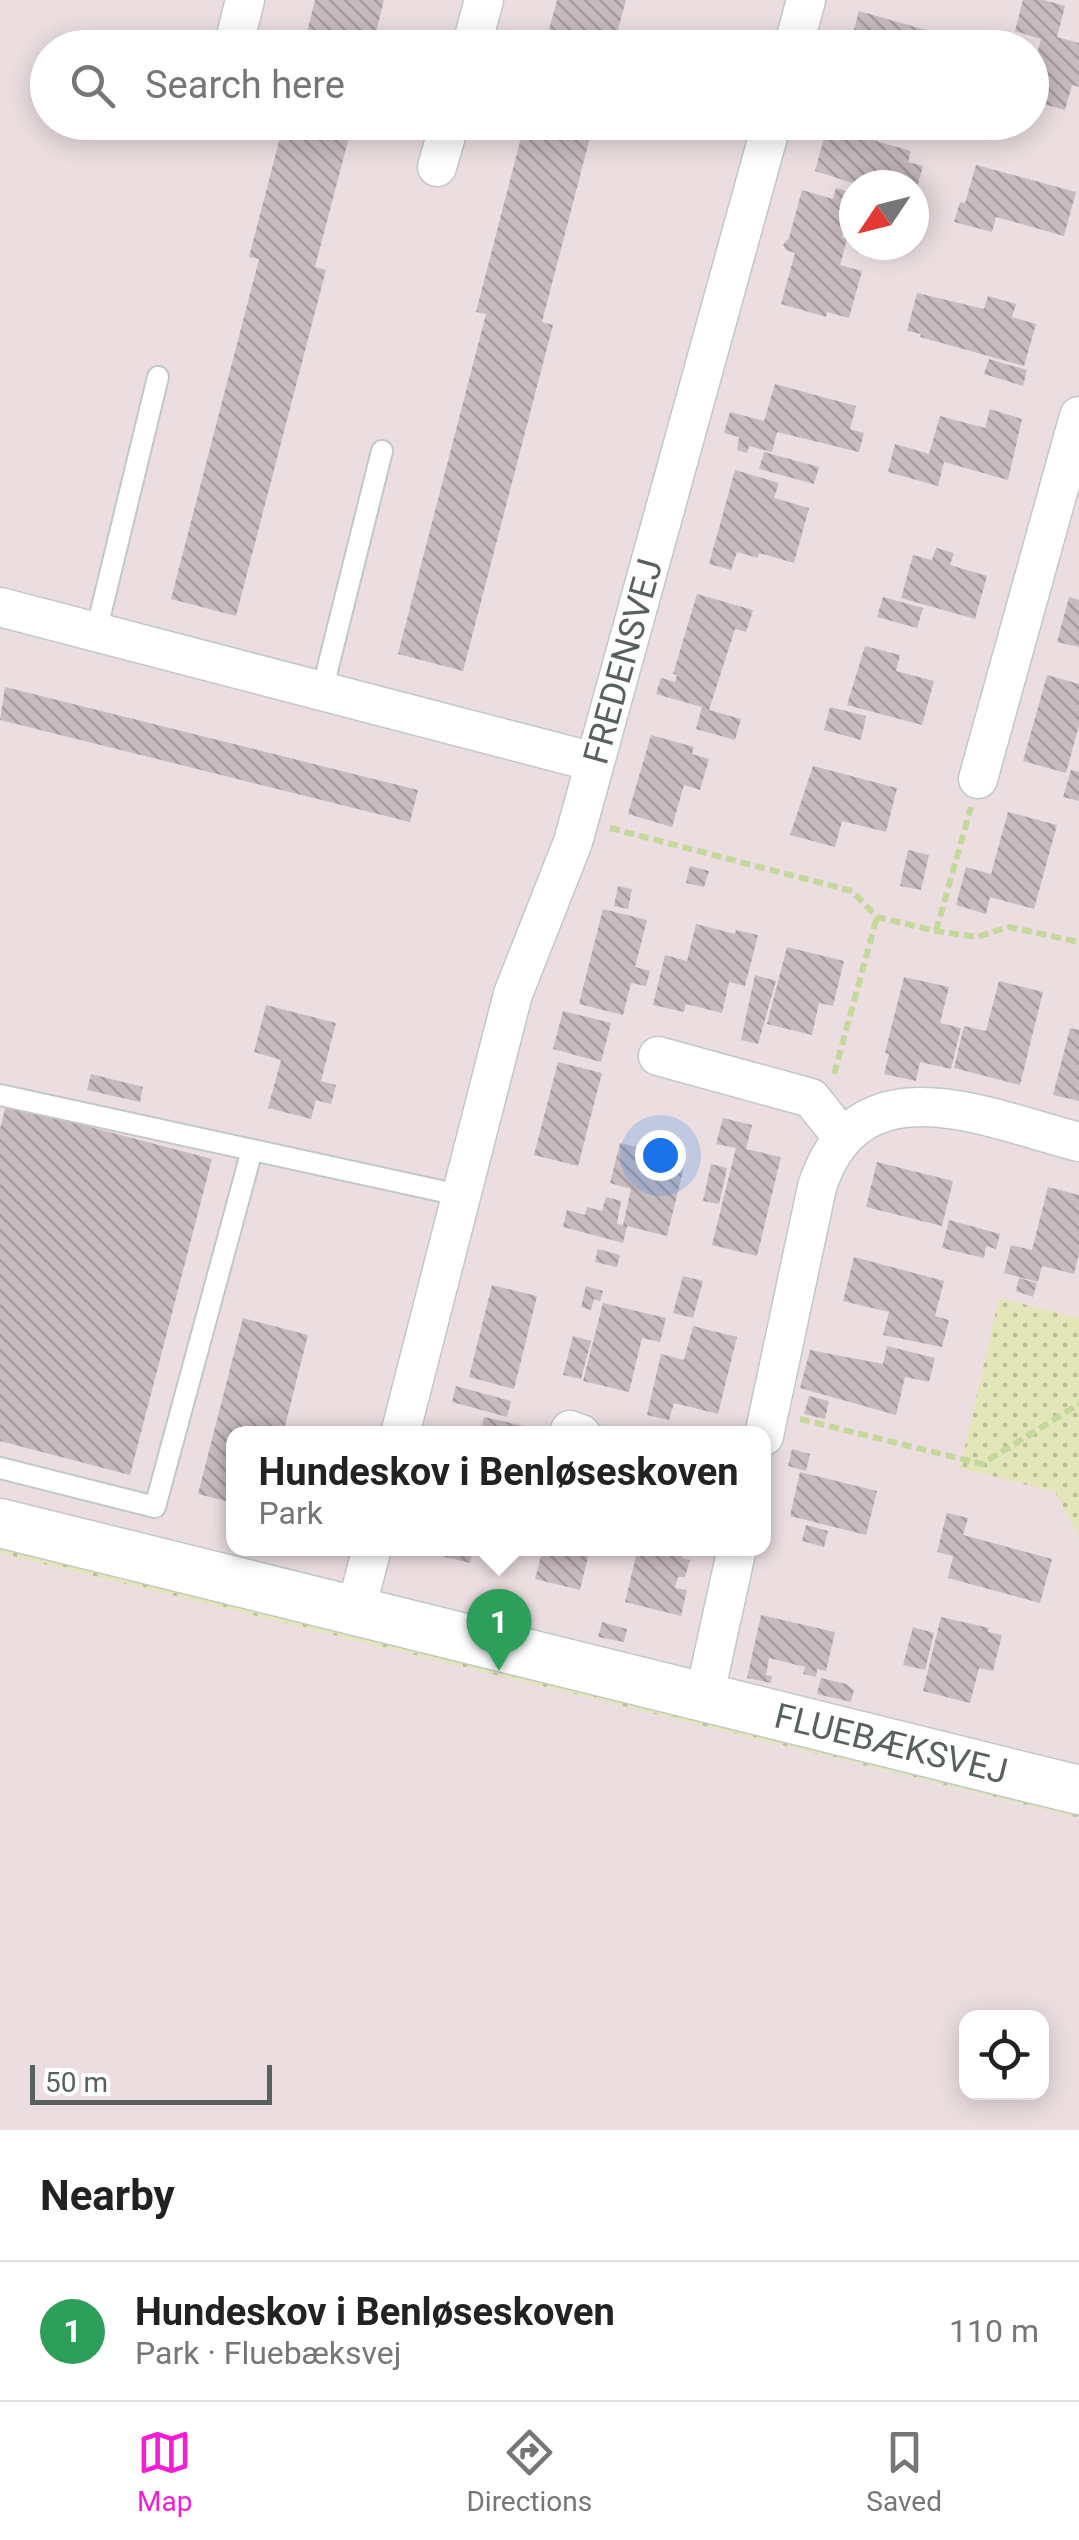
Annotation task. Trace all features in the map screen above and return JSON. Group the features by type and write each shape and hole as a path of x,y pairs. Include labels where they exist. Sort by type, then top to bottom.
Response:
{"street":[{"path":"238,30 245,0"},
{"path":"476,30 484,0"},
{"path":"798,30 806,0"},
{"path":"437,167 445,140"},
{"name":"FREDENSVEJ","path":"402,1426 514,994 573,842 767,140"},
{"path":"978,779 1079,416"},
{"path":"0,607 594,762"},
{"path":"658,1056 810,1098 843,1138"},
{"path":"767,1424 817,1187 824,1164 843,1138 886,1110 918,1105 1079,1142"},
{"name":"FLUEBÆKSVEJ","path":"0,1523 1079,1790"},
{"path":"356,1609 370,1556"},
{"path":"704,1698 735,1556"}],"lane":[{"path":"96,632 158,378"},
{"path":"322,691 382,450"},
{"path":"0,1095 460,1195"},
{"path":"0,1468 155,1508 252,1150"}],"path":[{"path":"936,931 978,779"},
{"path":"578,820 852,890 877,916 936,931 977,937 1009,927 1079,942"},
{"path":"810,1098 836,1071 877,916"},
{"path":"767,1424 982,1464 1079,1404"}],"green space":[{"path":"999,1298 1079,1318 1079,1537 1055,1492 960,1468"},
{"path":"0,1541 1079,1809 1079,1818 0,1553"}],"building":[{"path":"315,0 384,0 376,30 308,30"},
{"path":"557,0 626,0 618,30 549,30"},
{"path":"1023,0 1065,6 1057,37 1079,43 1079,87 1072,85 1065,110 1049,106 1049,30 1015,30"},
{"path":"859,11 926,30 854,30"},
{"path":"279,140 348,140 315,267 326,270 236,616 171,599 259,259 249,257"},
{"path":"520,140 589,140 542,322 553,325 463,671 398,654 486,314 476,312"},
{"path":"823,140 872,140 911,151 908,162 923,166 922,170 839,170 839,179 815,171"},
{"path":"976,165 1076,192 1064,236 996,217 992,232 954,222 960,202 965,203"},
{"path":"836,188 839,189 840,265 862,271 849,318 827,312 826,317 781,304 795,253 783,245 789,238 802,190 833,199"},
{"path":"917,293 984,309 988,296 1016,304 1012,317 1036,324 1024,366 907,331"},
{"path":"989,359 1027,370 1023,386 984,374"},
{"path":"775,384 856,406 850,429 864,433 859,452 777,432 772,452 749,446 747,453 737,450 739,437 724,433 730,412 764,421"},
{"path":"990,409 1022,419 1008,480 944,462 938,486 888,472 895,444 929,454 940,416 985,428"},
{"path":"764,452 819,467 814,484 759,469"},
{"path":"735,470 779,483 774,498 809,508 794,563 759,553 758,558 737,552 731,570 709,564"},
{"path":"936,548 954,553 950,565 987,576 975,619 901,598 913,555 932,560"},
{"path":"697,594 753,610 746,632 735,629 709,710 741,719 735,740 696,729 702,707 656,694 661,678 675,682 677,675 673,674"},
{"path":"883,597 923,608 917,628 877,617"},
{"path":"1069,597 1079,600 1079,647 1057,642"},
{"path":"865,646 900,655 896,671 934,681 922,725 847,705"},
{"path":"1047,675 1079,684 1079,725 1066,773 1023,761"},
{"path":"5,687 418,790 410,822 0,720"},
{"path":"830,707 866,716 861,740 824,730"},
{"path":"651,735 694,747 692,754 709,759 700,790 684,785 672,827 628,814"},
{"path":"813,766 897,788 886,832 842,821 835,847 790,835"},
{"path":"1071,770 1079,772 1079,801 1063,797"},
{"path":"1008,812 1057,825 1034,909 990,897 986,914 956,905 966,867 991,874"},
{"path":"908,850 929,855 921,890 900,886"},
{"path":"690,866 709,871 704,887 686,883"},
{"path":"618,886 632,889 628,909 614,906"},
{"path":"603,909 647,920 635,967 650,971 646,986 631,983 623,1015 579,1004"},
{"path":"696,924 735,934 736,930 758,935 745,986 729,982 722,1013 686,1004 684,1012 653,1005 665,955 687,961"},
{"path":"787,947 844,961 833,1006 819,1003 812,1035 767,1024"},
{"path":"755,975 776,981 758,1044 741,1040"},
{"path":"904,977 949,987 940,1023 961,1028 951,1069 920,1062 916,1081 884,1074 889,1054 885,1053"},
{"path":"999,981 1043,992 1020,1085 954,1068 964,1026 986,1031"},
{"path":"266,1005 336,1023 321,1081 336,1085 331,1104 316,1100 311,1119 268,1108 281,1060 254,1052"},
{"path":"563,1011 611,1023 601,1062 553,1049"},
{"path":"1070,1028 1079,1030 1079,1101 1053,1095"},
{"path":"558,1062 602,1073 578,1166 534,1155"},
{"path":"91,1074 143,1087 140,1102 87,1090"},
{"path":"6,1105 212,1159 130,1475 0,1441 0,1129"},
{"path":"723,1118 752,1125 746,1149 781,1157 757,1256 712,1245 736,1148 716,1144"},
{"path":"620,1143 686,1159 667,1236 627,1226 623,1243 563,1227 567,1210 585,1215 587,1207 602,1211 606,1197 621,1201 617,1224 623,1225 631,1189 610,1183"},
{"path":"877,1162 953,1181 942,1226 866,1207"},
{"path":"711,1164 727,1168 719,1204 703,1201"},
{"path":"1048,1187 1079,1195 1079,1254 1074,1274 1042,1266 1038,1282 1004,1273 1011,1245 1032,1250"},
{"path":"949,1220 1000,1234 996,1249 986,1246 984,1258 942,1248"},
{"path":"598,1249 620,1255 617,1267 595,1262"},
{"path":"854,1257 944,1281 935,1316 949,1320 942,1347 883,1335 889,1312 843,1301"},
{"path":"683,1276 703,1281 693,1318 673,1313"},
{"path":"1019,1278 1037,1283 1033,1297 1016,1291"},
{"path":"492,1285 537,1296 514,1389 469,1377"},
{"path":"586,1286 603,1291 600,1301 594,1299 591,1310 581,1307"},
{"path":"603,1303 666,1318 660,1342 642,1338 629,1392 583,1381"},
{"path":"243,1318 308,1335 285,1426 226,1426 226,1501 198,1494"},
{"path":"693,1326 737,1337 718,1414 674,1403 669,1420 647,1415 661,1354 684,1360"},
{"path":"573,1336 591,1341 581,1379 563,1375"},
{"path":"887,1346 935,1358 929,1382 905,1377 896,1415 800,1388 810,1350 883,1364"},
{"path":"456,1386 511,1401 507,1417 452,1402"},
{"path":"809,1396 829,1401 825,1419 804,1414"},
{"path":"484,1417 524,1426 482,1426"},
{"path":"792,1449 810,1454 806,1471 788,1466"},
{"path":"800,1472 877,1491 866,1535 790,1516"},
{"path":"947,1513 968,1518 963,1535 1052,1559 1040,1603 948,1578 953,1556 937,1552"},
{"path":"806,1525 828,1531 824,1547 802,1541"},
{"path":"441,1556 471,1556 470,1563"},
{"path":"541,1556 588,1556 580,1590 535,1579"},
{"path":"636,1556 683,1556 690,1560 685,1577 678,1577 675,1588 687,1590 681,1616 625,1602"},
{"path":"761,1615 835,1632 826,1671 817,1669 816,1677 803,1674 805,1667 769,1658 766,1675 772,1676 771,1683 747,1678"},
{"path":"941,1617 989,1628 988,1632 1002,1635 993,1671 979,1668 970,1703 923,1691"},
{"path":"602,1622 627,1629 624,1642 598,1637"},
{"path":"913,1627 934,1633 925,1670 903,1665"},
{"path":"821,1678 854,1690 851,1702 817,1694"}],"place":[{"name":"Hundeskov i Benløseskoven","path":"499,1671"}]}
